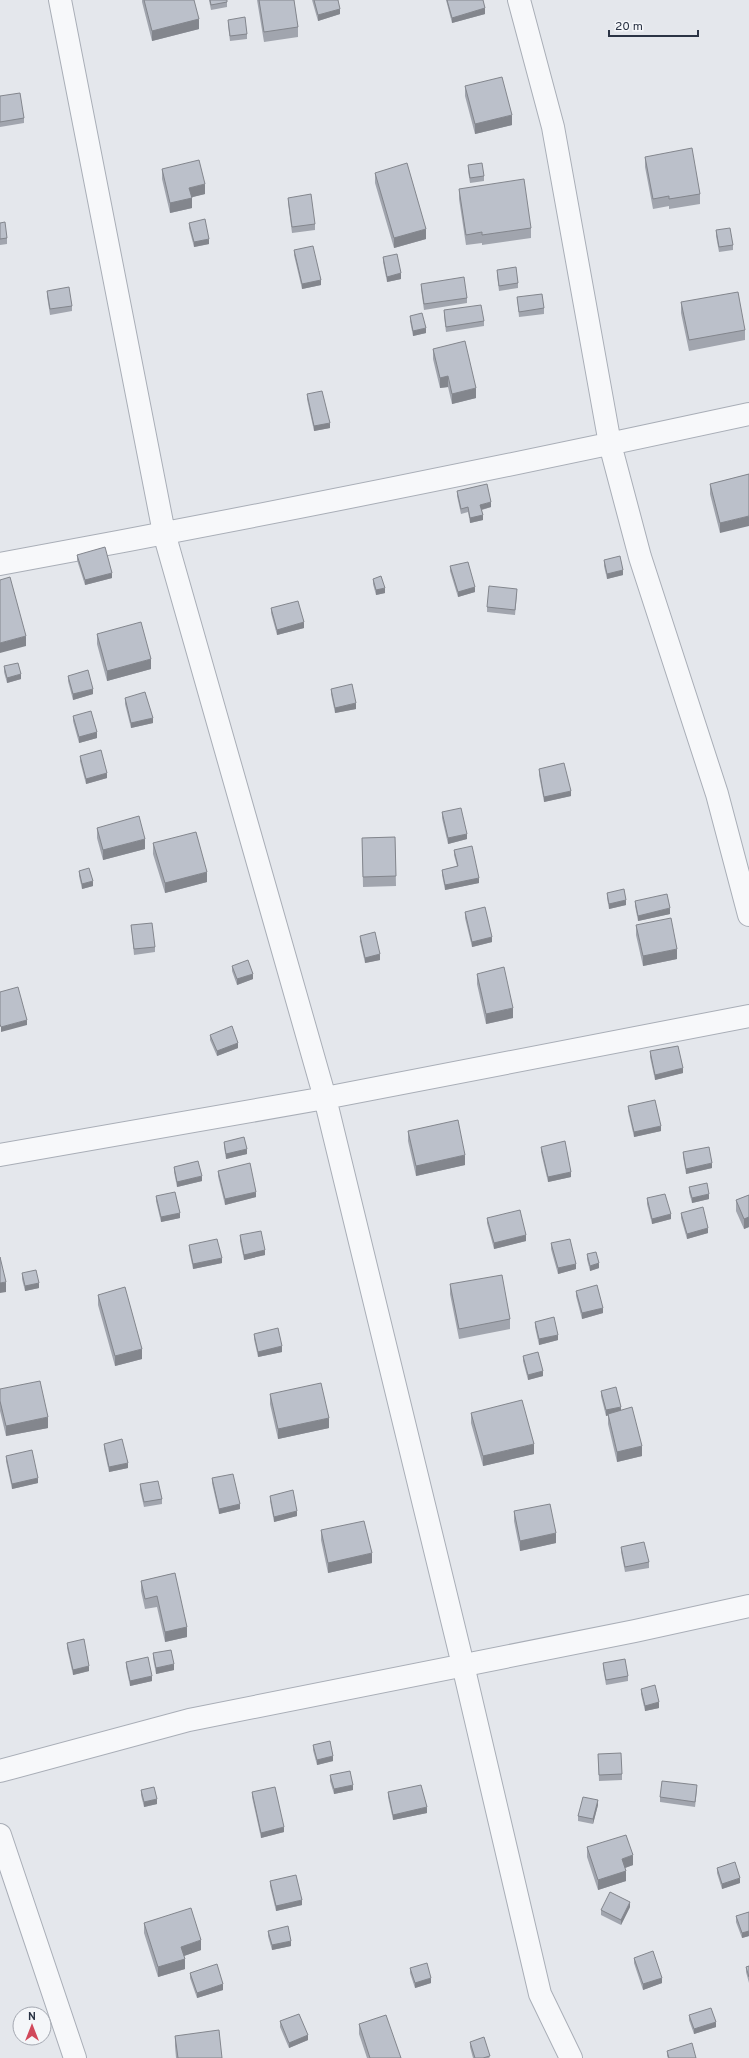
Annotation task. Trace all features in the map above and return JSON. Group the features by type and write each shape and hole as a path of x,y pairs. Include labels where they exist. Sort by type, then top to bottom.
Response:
{"street":[{"path":"60,0 164,534 325,1098 463,1665 540,1994 571,2058"},
{"path":"519,0 554,127 610,444 640,557 716,794 749,915"},
{"path":"0,564 164,534 610,444 749,414"},
{"path":"0,1154 325,1098 749,1016"},
{"path":"0,1771 189,1720 749,1606"},
{"path":"0,1835 75,2058"}],"building":[{"path":"144,0 194,0 199,19 152,31"},
{"path":"210,0 227,0 227,2 211,5"},
{"path":"259,0 294,0 298,27 264,32"},
{"path":"314,0 338,0 340,9 318,15"},
{"path":"447,0 483,0 485,8 452,18"},
{"path":"245,17 247,34 230,36 228,20"},
{"path":"502,77 512,115 475,124 465,86"},
{"path":"20,93 24,118 0,122 0,96"},
{"path":"692,148 700,194 669,199 669,196 653,199 645,157"},
{"path":"199,160 205,184 189,188 192,198 170,203 162,169"},
{"path":"407,163 426,229 394,238 375,173"},
{"path":"482,163 484,176 470,178 468,165"},
{"path":"524,179 531,228 482,235 482,232 466,235 459,189"},
{"path":"311,194 315,224 292,227 288,198"},
{"path":"205,219 209,239 194,242 189,223"},
{"path":"5,222 7,238 0,239 0,223"},
{"path":"730,228 733,245 719,247 716,230"},
{"path":"313,246 321,280 302,284 294,250"},
{"path":"397,254 401,273 387,277 383,257"},
{"path":"516,267 518,283 499,286 497,270"},
{"path":"464,277 467,298 424,304 421,284"},
{"path":"69,287 72,306 50,309 47,291"},
{"path":"738,292 745,330 689,340 681,302"},
{"path":"542,294 544,308 519,312 517,297"},
{"path":"481,305 484,321 446,327 444,310"},
{"path":"422,313 426,328 413,331 410,316"},
{"path":"465,341 476,388 452,394 448,376 440,378 433,349"},
{"path":"322,391 330,423 314,426 307,394"},
{"path":"749,474 749,516 720,523 710,484"},
{"path":"487,484 491,502 480,505 483,515 470,518 468,507 461,509 457,491"},
{"path":"105,547 112,573 85,580 77,555"},
{"path":"620,556 623,570 607,574 604,560"},
{"path":"468,562 475,587 458,592 450,566"},
{"path":"381,576 385,588 376,590 373,579"},
{"path":"10,577 26,636 0,643 0,580"},
{"path":"489,586 517,589 515,610 487,607"},
{"path":"298,601 304,622 277,630 271,608"},
{"path":"141,622 151,659 107,671 97,634"},
{"path":"18,663 21,674 7,678 4,666"},
{"path":"88,670 93,689 73,694 68,676"},
{"path":"352,684 356,703 335,708 331,689"},
{"path":"145,692 153,718 131,723 125,698"},
{"path":"91,711 97,732 79,737 73,716"},
{"path":"101,750 107,773 86,779 80,756"},
{"path":"564,763 571,791 544,797 539,769"},
{"path":"461,808 467,834 448,838 442,812"},
{"path":"139,816 145,839 103,850 97,828"},
{"path":"196,832 207,872 165,883 153,843"},
{"path":"395,837 396,876 363,877 362,838"},
{"path":"472,846 479,878 445,885 442,870 458,866 454,850"},
{"path":"89,868 93,881 82,884 79,871"},
{"path":"624,889 626,900 609,904 607,893"},
{"path":"667,894 670,908 638,916 635,901"},
{"path":"485,907 492,937 472,942 465,912"},
{"path":"671,918 677,949 643,956 636,925"},
{"path":"152,923 155,947 134,949 131,925"},
{"path":"375,932 380,954 365,958 360,936"},
{"path":"248,960 253,974 237,979 232,966"},
{"path":"504,967 513,1008 486,1014 477,974"},
{"path":"18,987 27,1020 1,1027 0,992"},
{"path":"232,1026 238,1043 217,1051 210,1035"},
{"path":"678,1046 683,1068 655,1075 650,1051"},
{"path":"655,1100 661,1126 634,1132 628,1106"},
{"path":"458,1120 465,1155 416,1166 408,1131"},
{"path":"244,1137 247,1149 226,1154 224,1142"},
{"path":"565,1141 571,1172 548,1177 541,1147"},
{"path":"709,1147 712,1163 686,1169 683,1152"},
{"path":"198,1161 202,1176 177,1182 174,1167"},
{"path":"250,1163 256,1192 225,1199 218,1171"},
{"path":"707,1183 709,1194 692,1198 689,1187"},
{"path":"175,1192 180,1213 161,1217 156,1196"},
{"path":"665,1194 671,1214 652,1219 647,1198"},
{"path":"749,1195 749,1217 744,1219 736,1200"},
{"path":"703,1207 708,1228 687,1234 681,1213"},
{"path":"520,1210 526,1235 494,1243 487,1218"},
{"path":"261,1231 265,1250 244,1255 240,1235"},
{"path":"217,1239 222,1258 193,1264 189,1245"},
{"path":"570,1239 576,1264 558,1268 551,1243"},
{"path":"596,1252 599,1263 590,1266 587,1254"},
{"path":"0,1257 6,1282 0,1283"},
{"path":"36,1270 39,1283 25,1286 22,1273"},
{"path":"502,1275 510,1319 459,1329 450,1284"},
{"path":"597,1285 603,1308 582,1313 576,1291"},
{"path":"125,1287 142,1349 115,1356 98,1295"},
{"path":"554,1317 558,1335 539,1339 535,1322"},
{"path":"278,1328 282,1346 258,1352 254,1334"},
{"path":"538,1352 543,1371 528,1375 523,1356"},
{"path":"40,1381 48,1417 6,1426 0,1401 0,1389"},
{"path":"321,1383 329,1418 278,1429 270,1394"},
{"path":"616,1387 621,1407 606,1410 601,1391"},
{"path":"522,1400 534,1444 483,1456 471,1413"},
{"path":"632,1407 642,1446 617,1452 608,1414"},
{"path":"122,1439 128,1463 109,1467 104,1444"},
{"path":"32,1450 38,1478 12,1484 6,1456"},
{"path":"233,1474 240,1504 219,1509 212,1478"},
{"path":"158,1481 162,1499 144,1502 140,1484"},
{"path":"293,1490 297,1511 274,1517 270,1496"},
{"path":"550,1504 556,1533 520,1541 514,1511"},
{"path":"364,1521 372,1553 328,1563 321,1530"},
{"path":"644,1542 649,1562 625,1567 621,1547"},
{"path":"175,1573 187,1627 165,1632 157,1596 145,1599 141,1581"},
{"path":"84,1639 89,1666 73,1670 67,1643"},
{"path":"171,1650 174,1664 156,1668 153,1653"},
{"path":"148,1657 152,1676 130,1681 126,1662"},
{"path":"625,1659 628,1676 606,1680 603,1663"},
{"path":"655,1685 659,1702 645,1706 641,1689"},
{"path":"330,1741 333,1756 317,1760 313,1745"},
{"path":"621,1753 622,1774 599,1775 598,1754"},
{"path":"350,1771 353,1785 334,1789 330,1775"},
{"path":"662,1781 697,1785 695,1802 660,1797"},
{"path":"421,1785 427,1807 393,1815 388,1792"},
{"path":"154,1787 157,1799 144,1802 141,1790"},
{"path":"275,1787 284,1827 261,1833 252,1792"},
{"path":"583,1797 598,1800 593,1819 578,1816"},
{"path":"626,1835 633,1855 622,1859 626,1871 598,1880 587,1847"},
{"path":"735,1862 740,1878 722,1884 717,1868"},
{"path":"296,1875 302,1900 276,1906 270,1881"},
{"path":"610,1892 630,1902 621,1920 601,1910"},
{"path":"191,1908 201,1940 181,1947 185,1959 158,1967 144,1923"},
{"path":"749,1912 749,1931 742,1933 736,1916"},
{"path":"288,1926 291,1941 272,1945 268,1931"},
{"path":"653,1951 662,1978 643,1984 634,1958"},
{"path":"427,1963 431,1978 415,1983 410,1968"},
{"path":"217,1964 223,1984 197,1993 190,1973"},
{"path":"749,1966 749,1977 746,1967"},
{"path":"711,2008 716,2022 694,2029 689,2015"},
{"path":"299,2014 308,2035 289,2043 280,2021"},
{"path":"386,2015 401,2058 370,2058 359,2024"},
{"path":"219,2030 222,2058 178,2058 175,2036"},
{"path":"484,2037 490,2056 475,2058 470,2042"},
{"path":"692,2043 696,2058 669,2058 667,2051"}]}
